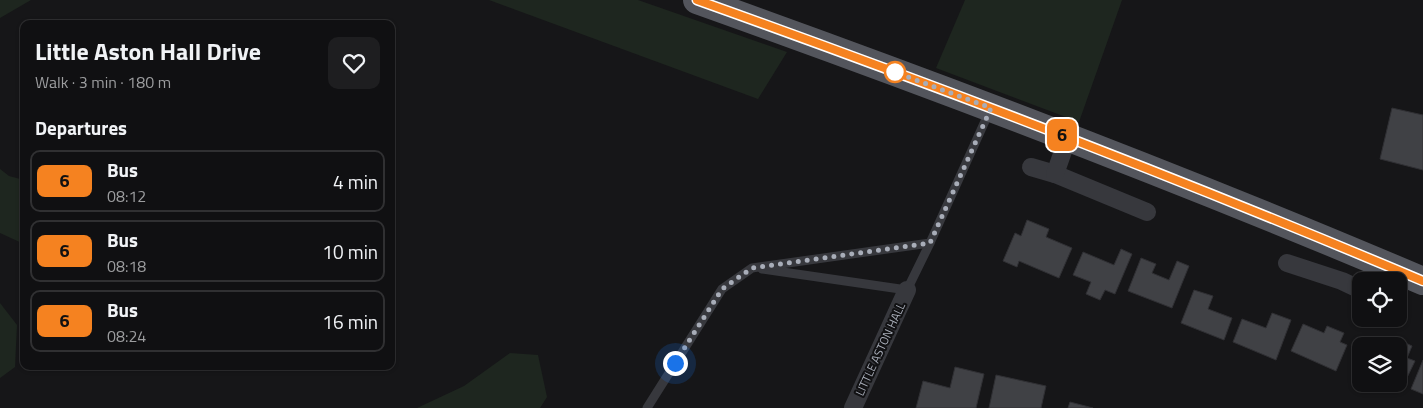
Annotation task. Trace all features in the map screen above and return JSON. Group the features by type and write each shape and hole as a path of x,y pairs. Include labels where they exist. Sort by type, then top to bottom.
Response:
{"main road":[{"path":"697,0 1068,137 1423,281"}],"street":[{"path":"1055,174 1068,137"},
{"path":"1031,167 1055,174 1146,212"},
{"path":"1342,281 1357,253"},
{"path":"1287,263 1352,286"},
{"name":"LITTLE ASTON HALL","path":"853,408 907,290"}],"lane":[{"path":"752,268 907,290 991,108"},
{"path":"647,408 722,289 752,268 930,243"}],"shaded area":[{"path":"0,0 31,0 0,18"},
{"path":"489,0 638,0 787,52 758,99"},
{"path":"965,0 1122,0 1079,122 936,68"},
{"path":"0,169 9,176 20,179 20,242 0,233"},
{"path":"0,303 17,325 15,367 0,378"},
{"path":"510,353 538,355 547,397 540,408 417,408 464,386"}],"building":[{"path":"1392,108 1423,115 1423,170 1380,159"},
{"path":"1027,220 1049,229 1046,237 1072,248 1059,278 1019,261 1017,267 1003,261 1015,233 1021,236"},
{"path":"1121,249 1132,254 1115,294 1105,290 1100,300 1086,294 1091,282 1073,275 1083,252 1114,265"},
{"path":"1141,258 1156,264 1152,273 1169,280 1177,261 1189,266 1172,308 1128,291"},
{"path":"1194,290 1213,296 1208,309 1232,318 1224,340 1181,323"},
{"path":"1272,313 1291,320 1276,360 1233,342 1242,319 1266,328"},
{"path":"1303,324 1324,333 1327,326 1344,333 1340,342 1347,345 1336,371 1291,351"},
{"path":"1407,344 1412,346 1407,358"},
{"path":"1407,358 1415,361 1407,378"},
{"path":"1423,360 1423,394 1411,389"},
{"path":"955,367 984,374 976,408 916,408 923,381 950,388"},
{"path":"996,375 1046,386 1041,408 989,408"},
{"path":"1070,402 1093,408 1068,408"}],"bus line":[{"name":"6","path":"697,0 1068,137 1423,281"}],"route":[{"path":"675,363 722,289 752,268 848,253 930,243 991,108 889,70 895,72"}]}
